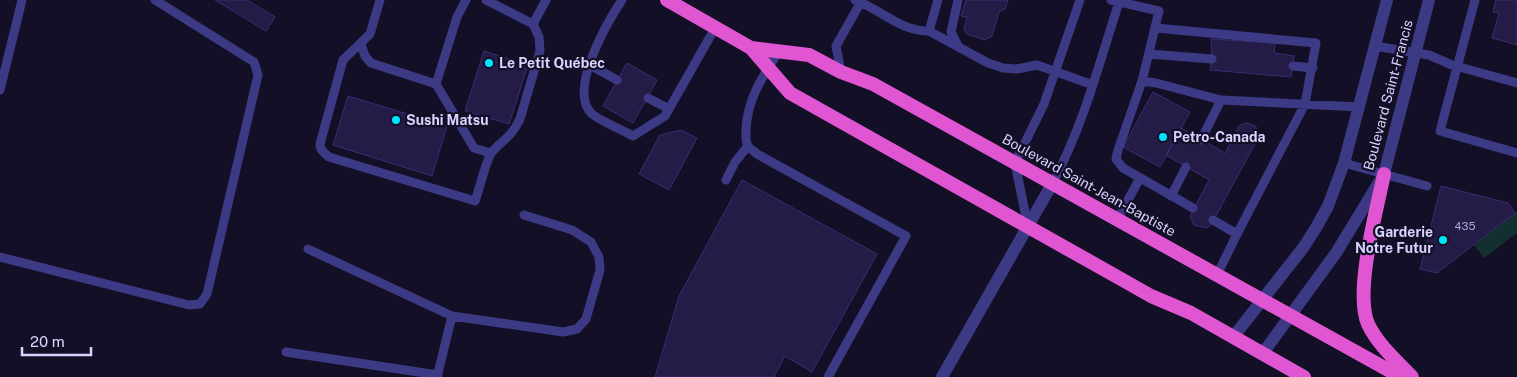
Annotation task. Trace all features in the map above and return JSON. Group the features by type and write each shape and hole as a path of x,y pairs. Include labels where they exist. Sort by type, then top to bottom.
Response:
{"highway":[{"name":"Boulevard Saint-Jean-Baptiste","path":"667,0 751,48 790,92 1152,296 1191,313 1263,352 1304,377"},
{"name":"Boulevard Saint-Jean-Baptiste","path":"751,48 809,56 841,72 873,84 1401,377"},
{"path":"1384,174 1365,267 1364,308 1368,322 1378,341 1412,377"}],"street":[{"name":"Boulevard Saint-Francis","path":"1234,336 1279,280 1317,226 1333,194 1344,163 1387,0"},
{"name":"Boulevard Saint-Francis","path":"1263,352 1343,243 1384,174 1429,0"},
{"path":"942,377 1052,184"}],"lane":[{"path":"0,90 22,0"},
{"path":"0,256 189,305 200,304 207,294 258,76 254,62 155,0"},
{"path":"380,0 370,34 347,55 341,66 320,144 324,153 334,159 475,201 490,153 508,139 520,119 540,51 539,37 533,24 486,0"},
{"path":"436,84 457,17 466,0"},
{"path":"533,24 546,0"},
{"path":"622,0 607,24 590,64 584,96 592,113 633,136 665,116 715,28"},
{"path":"929,31 938,0"},
{"path":"958,0 951,32 960,48"},
{"path":"1028,227 1015,163 1037,120 1080,0"},
{"path":"1474,0 1440,131 1517,153"},
{"path":"841,72 836,46 859,1 908,27 920,31 929,31 988,63 1003,68 1037,66 1093,85"},
{"path":"1052,184 1066,160 1075,139 1093,85 1115,1 1159,11 1142,81 1116,159 1123,168 1193,208"},
{"path":"1156,28 1316,43 1305,104 1217,275"},
{"path":"361,44 365,56 371,63 436,84 474,148 490,153"},
{"path":"1374,46 1416,52 1517,83"},
{"path":"779,51 759,83 750,103 746,120 748,146 757,154 906,236 828,377"},
{"path":"1149,54 1212,59"},
{"path":"590,64 617,80"},
{"path":"1292,66 1313,68"},
{"path":"1142,81 1221,100 1359,107"},
{"path":"648,98 669,110"},
{"path":"1201,140 1221,100"},
{"path":"726,180 735,162 748,146"},
{"path":"1344,163 1427,186"},
{"path":"1171,196 1186,167"},
{"path":"1117,220 1140,178"},
{"path":"308,249 452,316 563,332 577,329 586,319 600,270 599,257 591,242 572,230 524,214"},
{"path":"1213,220 1237,234"},
{"path":"286,352 438,376 452,316"}],"green space":[{"path":"1517,211 1517,233 1484,258 1474,245"}],"building":[{"path":"215,0 247,0 275,17 266,31"},
{"path":"966,0 1008,0 1005,9 999,12 992,36 985,40 967,34 964,29 967,17 961,16"},
{"path":"1496,0 1517,0 1517,45 1492,38 1499,13 1493,12"},
{"path":"1211,39 1275,43 1274,53 1294,56 1291,77 1210,70 1212,59"},
{"path":"484,51 528,65 509,124 465,111"},
{"path":"627,63 657,80 633,123 603,106"},
{"path":"1153,92 1190,112 1160,167 1123,147"},
{"path":"348,96 447,126 432,176 333,145"},
{"path":"1245,123 1256,127 1258,138 1211,225 1206,228 1194,225 1190,216 1209,180 1166,155 1181,128 1225,153 1239,126"},
{"path":"681,130 697,138 669,190 639,174 660,135"},
{"path":"742,180 877,254 812,372 785,356 774,377 655,377 679,296"},
{"path":"1441,186 1508,203 1515,213 1437,273 1420,269"}],"place":[{"name":"Le Petit Québec","path":"489,63"},
{"name":"Sushi Matsu","path":"396,120"},
{"name":"Petro-Canada","path":"1163,137"},
{"name":"Garderie Notre Futur","path":"1443,240"}]}
